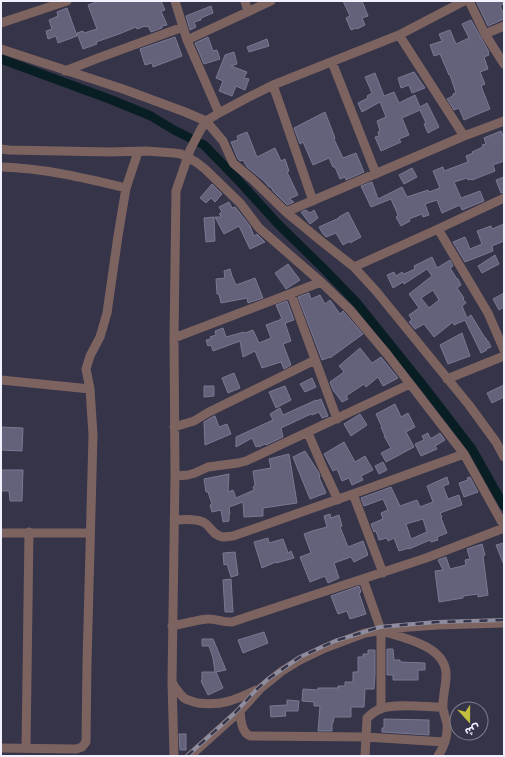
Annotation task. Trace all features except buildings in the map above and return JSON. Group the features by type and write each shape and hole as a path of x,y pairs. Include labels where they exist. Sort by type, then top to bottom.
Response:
{"street":[{"path":"1,22 67,1"},
{"path":"175,1 187,40 218,113"},
{"path":"246,1 248,12"},
{"path":"187,40 271,1"},
{"path":"174,756 172,626 176,190 189,154 204,125 218,113 273,85 399,35 464,1"},
{"path":"469,1 485,34 504,64"},
{"path":"485,34 504,26"},
{"path":"65,71 183,27"},
{"path":"399,35 464,136"},
{"path":"1,50 123,89 185,112 204,125 223,141 233,163 286,212 321,242 354,267 376,291 447,379 500,440 504,457"},
{"path":"332,62 376,174"},
{"path":"273,85 313,201"},
{"path":"286,212 464,136 504,121"},
{"path":"1,149 189,154 241,204 259,228 321,282 350,310 387,354 464,454 504,527 426,558 232,622 226,623 213,619 207,619 172,626"},
{"path":"1,748 76,749 82,747 86,742 86,662 93,435 90,389 86,369 90,356 100,337 107,313 126,188 138,152"},
{"path":"1,167 31,169 86,178 126,188"},
{"path":"354,267 438,230 504,198"},
{"path":"438,230 488,313 504,350"},
{"path":"174,338 321,282"},
{"path":"291,294 337,419"},
{"path":"447,379 504,356"},
{"path":"174,427 194,421 209,412 315,360"},
{"path":"1,380 90,389"},
{"path":"174,476 188,475 208,467 246,461 410,384"},
{"path":"308,433 338,500"},
{"path":"174,520 195,520 203,522 210,527 215,534 222,537 233,536 464,454"},
{"path":"353,494 383,573"},
{"path":"26,748 29,532"},
{"path":"1,533 90,533"},
{"path":"363,579 381,630 381,708"},
{"path":"190,756 240,710 261,688 300,660 325,648 365,633 395,628 504,623"},
{"path":"381,630 422,644 432,650 445,666 446,672 443,707 447,723 444,742 438,756"},
{"path":"172,682 184,699 208,704 230,702 261,688"},
{"path":"365,756 367,718 373,712 381,708 397,706 443,707"},
{"path":"240,710 243,730 250,736 366,737 444,742"}],"waterway":[{"path":"1,59 151,116 174,130 204,145 277,223 357,303 472,449 504,506"}],"railway":[{"path":"187,756 235,713 268,679 300,657 335,641 380,627 437,622 504,620"}]}
